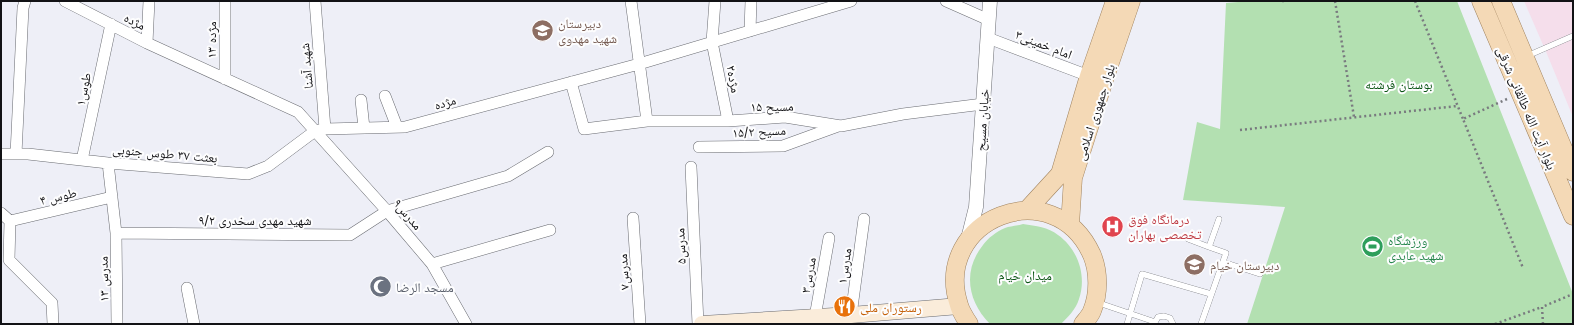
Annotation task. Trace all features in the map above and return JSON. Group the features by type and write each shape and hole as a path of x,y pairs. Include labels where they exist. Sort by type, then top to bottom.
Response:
{"main road":[{"name":"بلوار جمهوری اسلامی","path":"1027,210 1060,174 1089,76 1115,1"},
{"name":"بلوار جمهوری اسلامی","path":"1070,225 1074,178 1104,80 1131,1"},
{"name":"بلوار آیت الله طالقانی شرقی","path":"1481,1 1563,153"},
{"name":"بلوار آیت الله طالقانی شرقی","path":"1501,1 1563,153 1573,216"},
{"path":"969,324 959,306 954,283 958,260 968,239 984,223 1005,213 1027,210 1049,214 1070,225 1086,243 1096,264 1098,288 1092,312 1083,324"},
{"path":"702,324 786,322 816,317 959,306"}],"street":[{"path":"16,154 23,8 25,1"},
{"name":"مژده","path":"65,1 147,43 298,112 320,130 405,127 639,64 750,31 819,6 851,1"},
{"path":"147,43 149,1"},
{"name":"مژده ۱۳","path":"225,1 225,79"},
{"name":"شهبد آشنا","path":"315,1 320,130"},
{"path":"631,1 647,121"},
{"name":"مژده۲","path":"715,1 712,42 728,122"},
{"path":"750,31 751,1"},
{"path":"946,1 989,20"},
{"name":"خیابان مسیح","path":"968,239 976,207 990,1"},
{"name":"طوس۱","path":"82,160 111,24"},
{"name":"امام خمینی۳","path":"988,38 1089,76"},
{"name":"مسیح ۱۵","path":"571,82 584,129 647,121 728,122 785,117 841,126 903,114 983,104"},
{"path":"385,96 397,127"},
{"path":"361,100 364,128"},
{"name":"مسیح ۱۵/۲","path":"699,147 783,146 841,126"},
{"name":"بعثت ۳۷ طوس جنوبی","path":"1,154 28,154 108,163 248,174 268,166 320,130"},
{"name":"مدرس۹","path":"320,130 432,264 466,324"},
{"name":"شهید مهدی سخدری ۹/۲","path":"116,233 350,235 387,211 508,176 548,152"},
{"name":"مدرس ۱۳","path":"108,163 116,233 117,324"},
{"name":"مدرس۵","path":"691,167 698,324"},
{"name":"طوس ۴","path":"10,221 112,197"},
{"path":"1,213 10,221 8,260 52,303 53,324"},
{"name":"مدرس۷","path":"633,218 640,324"},
{"name":"مدرس۱","path":"851,315 864,220"},
{"path":"432,264 550,230"},
{"name":"مدرس۳","path":"816,317 829,238"},
{"path":"188,288 194,324"}],"lane":[{"path":"1525,57 1573,36"},
{"path":"1209,247 1219,219"},
{"path":"1188,239 1226,253 1200,324"},
{"path":"1223,262 1260,274"},
{"path":"1126,324 1142,274 1211,294"},
{"path":"1094,301 1155,323 1158,317 1164,316 1170,318 1173,324"}],"path":[{"path":"1335,1 1354,118"},
{"path":"1415,1 1523,268"},
{"path":"1463,119 1511,98"},
{"path":"1240,130 1457,106"},
{"path":"1495,324 1573,294"},
{"path":"1542,307 1543,324"}],"shaded area":[{"path":"1524,1 1573,1 1573,117 1547,54"}],"green space":[{"name":"بوستان فرشته","path":"1250,1 1457,1 1573,294 1573,324 1247,324 1285,207 1183,200 1197,122 1220,129 1226,3"},
{"name":"میدان خیام","path":"1023,224 1037,226 1054,232 1065,241 1076,255 1081,272 1081,290 1078,303 1061,324 990,324 977,306 973,296 970,286 970,276 976,255 983,245 995,233 1007,227"}],"place":[{"name":"دبیرستان شهید مهدوی","path":"543,30"},
{"name":"درمانگاه فوق تخصصی بهاران","path":"1113,226"},
{"name":"ورزشگاه شهید عابدی","path":"1372,247"},
{"name":"دبیرستان خیام","path":"1194,265"},
{"name":"مسجد الرضا","path":"380,287"},
{"name":"رستوران ملی","path":"844,307"}]}
